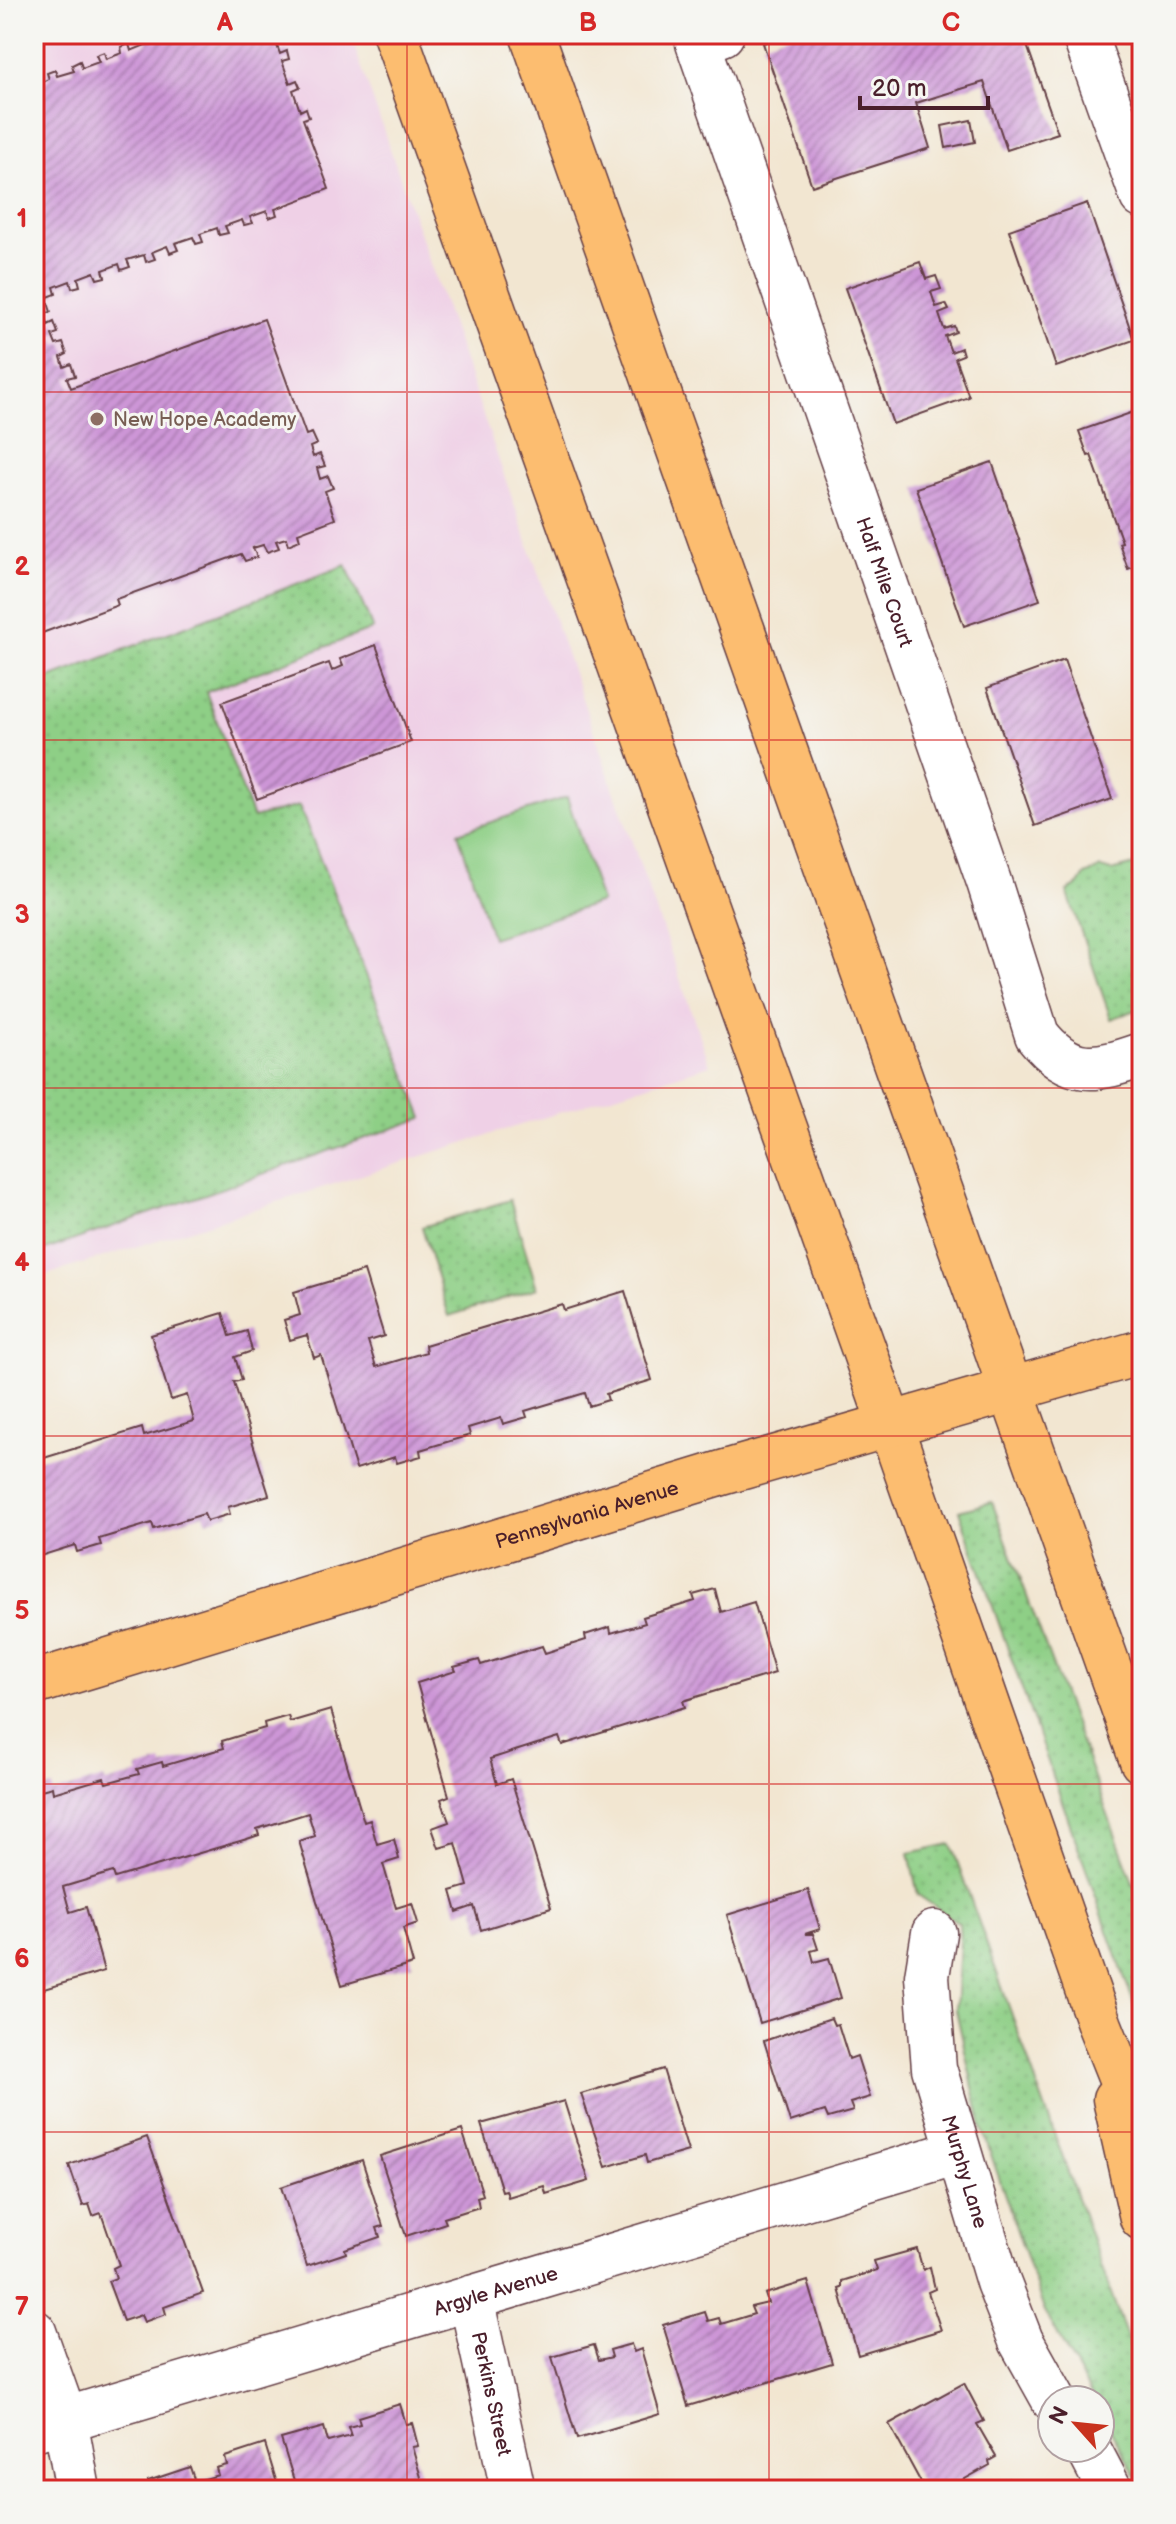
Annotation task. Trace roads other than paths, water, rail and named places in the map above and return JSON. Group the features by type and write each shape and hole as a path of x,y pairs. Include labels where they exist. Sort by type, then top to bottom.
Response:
{"main road":[{"path":"395,34 891,1425 1100,2026 1142,2131"},
{"path":"532,34 1142,1761"},
{"name":"Pennsylvania Avenue","path":"34,1683 722,1473 1142,1352"},
{"path":"1100,2026 1126,2157 1142,2218"}],"street":[{"name":"Half Mile Court","path":"722,34 698,43 989,882 1037,1035 1050,1051 1068,1063 1083,1068 1109,1067 1142,1055"},
{"path":"1084,34 1142,196"},
{"name":"Murphy Lane","path":"934,1933 927,1976 934,2068 998,2282 1021,2341 1045,2384"},
{"name":"Argyle Avenue","path":"50,2424 958,2152"},
{"name":"Perkins Street","path":"471,2298 513,2490"},
{"path":"34,2332 50,2424 78,2490"},
{"path":"1096,2464 1110,2490"}],"place":[{"name":"New Hope Academy","path":"97,419"}]}
